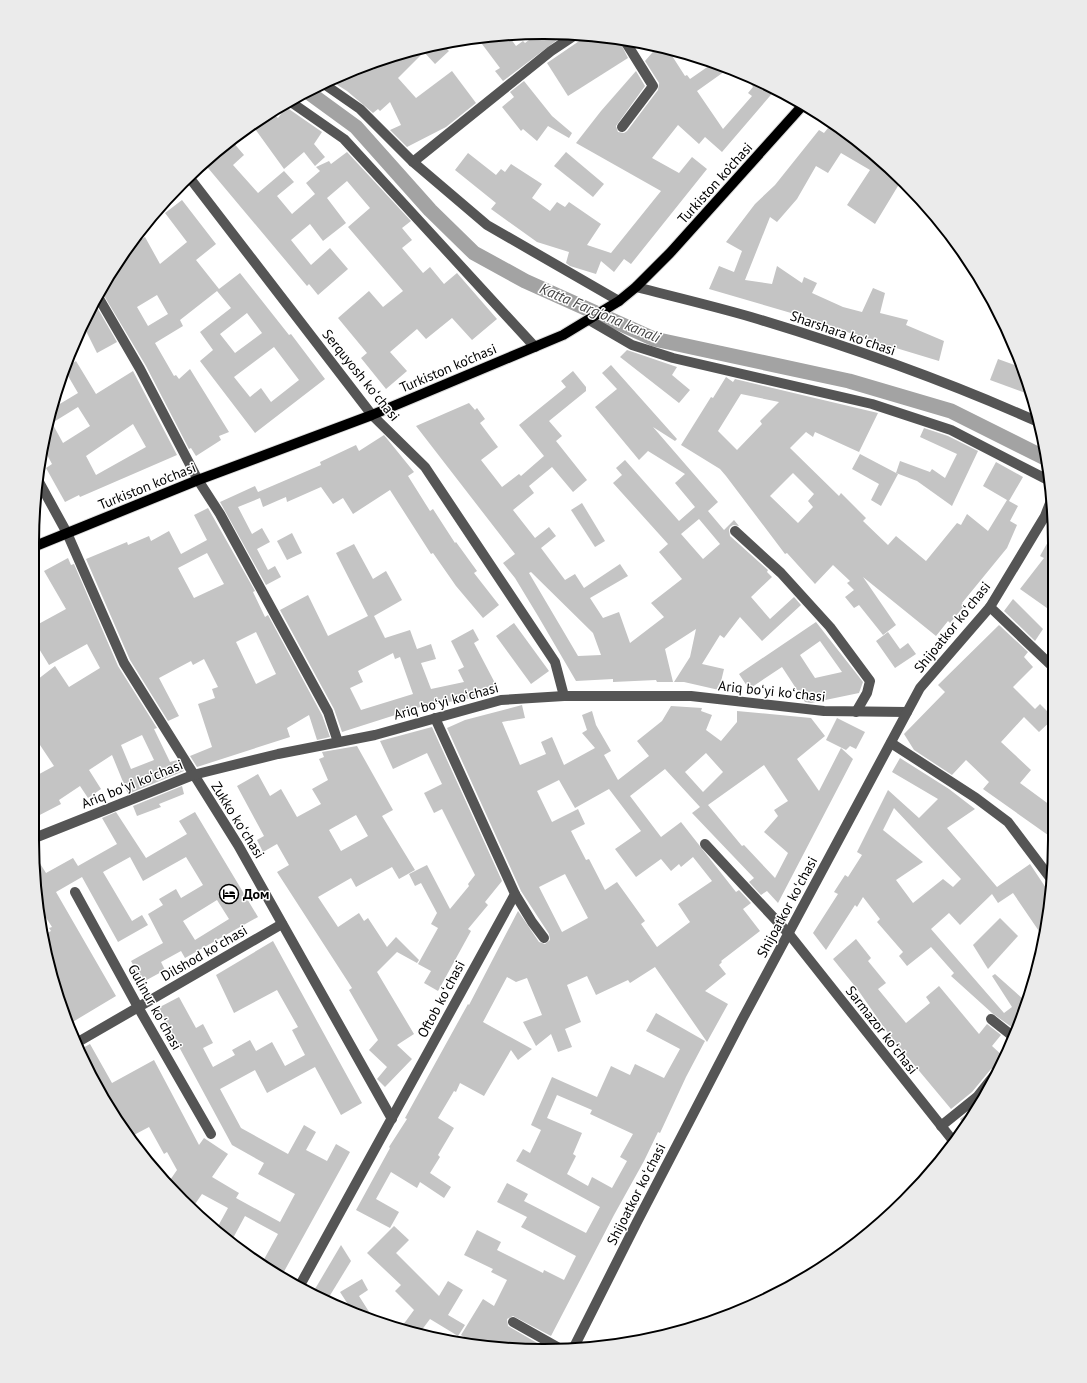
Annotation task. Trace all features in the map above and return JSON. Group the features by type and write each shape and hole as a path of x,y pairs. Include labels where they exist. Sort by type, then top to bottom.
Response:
{"main road":[{"name":"Turkiston ko’chasi","path":"39,545 198,480 372,415 564,335 619,300 636,287 670,253 799,109"}],"street":[{"path":"413,162 568,40"},
{"path":"622,127 653,86 629,47"},
{"path":"328,87 360,110 413,162 487,225 619,300"},
{"path":"295,105 344,139 535,347"},
{"name":"Serquyosh koʻchasi","path":"193,182 372,415 425,467 555,662 564,696"},
{"name":"Sharshara koʻchasi","path":"636,287 750,317 854,351 976,394 1032,419"},
{"path":"101,302 140,369 198,480 220,514 328,712 338,742"},
{"path":"589,320 632,345 673,358 872,404 951,430 1044,478"},
{"name":"Zukko koʻchasi","path":"42,488 67,534 124,663 238,845 392,1119"},
{"name":"Shijoatkor koʻchasi","path":"576,1343 641,1214 920,688 990,607 1047,511"},
{"path":"735,531 781,573 830,626 870,681 867,692 856,712"},
{"path":"990,607 1048,662"},
{"name":"Ariq boʻyi koʻchasi","path":"39,836 193,775 278,754 375,735 501,700 564,696 691,696 824,711 907,712"},
{"path":"435,718 515,894 532,922 544,938"},
{"path":"891,743 976,798 1008,822 1047,873"},
{"name":"Sarmazor koʻchasi","path":"705,844 789,934 951,1138"},
{"name":"Gulinur koʻchasi","path":"75,892 138,1007 211,1134"},
{"name":"Oftob koʻchasi","path":"303,1282 515,894"},
{"name":"Dilshod koʻchasi","path":"81,1041 282,924"},
{"path":"991,1019 1010,1034"},
{"path":"941,1126 977,1097"},
{"path":"513,1322 552,1344"}],"building":[{"path":"530,39 558,39 503,81 495,71 500,68 481,43 512,40 516,46 523,41 525,43"},
{"path":"580,40 622,45 628,58 568,96 547,63"},
{"path":"447,49 449,51 435,64 425,53"},
{"path":"653,51 672,56 685,76 687,75 690,79 708,67 723,72 697,91 723,129 752,96 748,93 753,87 751,83 772,94 722,152 705,137 699,144 678,125 652,158 679,173 692,157 707,169 631,264 624,259 614,272 601,261 596,274 570,266 566,263 569,252 537,242 491,209 496,203 455,170 468,153 496,175 501,169 505,172 511,164 542,184 532,198 550,211 557,202 565,207 569,202 601,224 587,245 611,253 661,191 576,143 601,111 636,71 645,86 616,126 618,132 624,133 627,131 658,90 659,83 645,61"},
{"path":"422,54 398,78 416,98 452,71 476,103 446,127 407,147 390,130 401,125 390,102 380,111 378,109 373,113 347,91 335,84 350,77 381,66"},
{"path":"524,81 552,116 572,133 569,138 548,126 537,141 523,129 521,131 502,107 514,97 510,92"},
{"path":"288,109 322,132 314,144 325,157 315,166 304,152 284,169 255,129 276,116 278,118 282,112"},
{"path":"829,127 851,143 898,185 875,224 847,205 870,170 841,153 828,173 816,166 797,199 777,222 770,217 745,280 772,284 777,266 802,283 804,277 817,283 812,293 843,307 862,312 873,288 885,293 880,313 908,320 906,325 944,341 939,361 896,348 895,350 815,320 709,289 719,266 734,272 742,251 726,242 755,204 775,185 819,130 824,133"},
{"path":"235,144 244,155 233,165 258,193 284,171 294,182 277,196 292,214 315,194 306,183 320,171 316,167 329,161 331,164 347,152 411,221 402,228 412,240 402,248 423,273 430,267 444,284 457,273 497,319 472,340 452,318 426,339 417,329 390,352 407,371 386,389 361,358 367,353 338,318 369,291 383,307 403,291 348,227 370,208 347,181 327,198 346,223 323,241 310,224 291,240 311,265 330,248 348,269 318,295 309,284 307,286 207,167"},
{"path":"566,152 604,184 593,197 554,166"},
{"path":"182,200 216,244 196,260 219,289 240,273 289,335 291,334 325,379 255,433 200,361 213,350 200,332 231,308 217,291 180,320 183,326 155,343 174,376 176,375 179,379 190,369 229,432 219,436 221,440 196,456 191,448 189,449 146,366 104,296 124,263 140,240 145,237 160,264 187,242 165,213","holes":["157,295 168,314 148,326 137,307","247,313 262,333 235,353 220,334","274,347 299,380 271,402 261,388 250,397 234,377"]},
{"path":"98,308 117,342 97,353 86,331"},
{"path":"627,350 677,367 672,375 690,390 679,403 620,357"},
{"path":"998,359 1015,365 1025,393 990,380"},
{"path":"76,361 96,394 133,371 177,455 65,502 46,468 52,464 47,455 53,425 63,443 90,426 78,407 54,422 59,405 78,393 68,376 72,364","holes":["133,424 146,447 96,475 86,456"]},
{"path":"611,365 677,439 675,441 653,427 718,502 708,511 724,530 734,520 739,526 733,525 730,527 730,536 768,570 767,572 772,577 751,597 770,619 794,597 801,605 762,641 740,617 724,638 720,635 702,664 724,669 719,690 684,682 674,682 690,657 696,629 665,649 673,682 657,682 656,680 613,682 613,679 576,681 515,578 503,563 515,554 416,426 469,403 475,410 477,408 485,419 480,423 498,447 481,460 502,487 519,474 521,476 544,456 519,425 566,387 561,381 573,371 586,387 586,391 549,421 562,436 556,441 587,480 573,492 552,467 529,486 534,493 513,510 535,538 549,527 556,536 541,548 565,580 575,574 584,588 620,564 628,576 590,598 603,618 619,612 630,643 664,617 651,603 682,579 659,552 668,544 613,483 622,475 616,468 625,460 679,521 695,507 675,483 685,474 648,451 639,460 595,407 617,389 602,373","holes":["699,519 720,544 703,559 681,534","531,572 593,633 601,655 578,656 529,573"]},
{"path":"726,377 733,382 735,379 878,413 859,452 815,432 813,437 806,432 790,448 839,496 841,493 866,518 863,521 888,545 896,536 926,561 957,523 961,525 967,514 988,531 1007,500 983,486 996,462 1023,477 1009,501 1018,506 1010,521 1017,525 1007,548 962,603 965,605 950,623 948,621 936,636 863,577 896,625 883,635 859,605 854,608 845,597 854,590 847,583 850,581 833,565 815,584 787,553 785,554 720,469 681,445 711,397 713,398","holes":["741,394 779,402 760,421 762,424 737,450 718,431","793,473 814,494 808,501 813,507 798,523 770,496"]},
{"path":"924,428 948,436 978,451 952,506 917,481 896,473 900,461 930,472 932,469 945,478 957,454 920,437"},
{"path":"384,435 414,472 408,476 430,511 433,509 455,543 456,542 477,571 474,573 499,605 483,618 456,586 433,553 431,554 390,490 353,514 343,498 333,504 321,487 287,502 286,497 263,507 260,498 238,507 252,534 262,528 270,542 257,549 268,570 275,566 281,577 266,585 220,502 255,486 258,492 321,465 320,462 356,445 359,451"},
{"path":"860,454 898,474 881,506 871,500 879,484 852,469"},
{"path":"582,503 605,541 595,547 571,510"},
{"path":"208,508 255,591 253,592 265,617 268,615 322,715 330,737 317,740 309,715 287,728 290,737 197,767 190,756 212,747 198,704 215,698 212,689 218,687 204,659 193,665 191,661 159,678 179,716 168,721 130,660 86,559 127,542 128,545 149,536 151,541 169,531 181,554 207,540 194,515","holes":["207,553 224,584 194,598 178,568","256,632 276,674 256,684 236,642"]},
{"path":"292,533 302,553 287,560 277,541"},
{"path":"1048,542 1048,609 1020,589 1044,558 1040,556"},
{"path":"354,544 373,579 386,571 402,600 374,616 385,638 410,630 417,649 431,644 436,659 421,663 431,689 464,682 458,670 464,667 451,641 473,629 479,640 474,643 496,685 472,698 436,704 436,702 342,732 334,709 280,610 308,595 328,636 368,616 336,553","holes":["393,653 395,659 400,657 413,694 361,710 350,688 363,682 358,671"]},
{"path":"68,558 71,565 74,564 118,666 157,728 154,729 170,762 177,760 184,771 128,794 112,755 89,770 101,789 88,798 80,786 59,800 61,804 39,815 39,774 54,766 39,744 39,678 55,666 69,687 100,668 87,644 49,665 39,649 39,624 66,609 44,571","holes":["142,735 154,760 131,769 121,745"]},
{"path":"1013,599 1043,629 1035,641 1004,611"},
{"path":"816,622 863,682 859,693 811,703 805,702 782,667 749,689 739,674","holes":["820,641 842,672 815,678 800,655"]},
{"path":"514,623 549,671 531,684 496,636"},
{"path":"999,625 1028,652 1024,657 1033,667 1013,687 1035,709 1040,704 1048,712 1048,724 1039,732 1024,717 1001,742 1031,770 1020,783 1048,804 1048,835 983,789 989,782 966,760 952,775 914,750 904,734 945,692 938,685"},
{"path":"888,632 900,649 908,643 916,654 895,668 876,641"},
{"path":"522,705 525,718 502,722 520,765 546,754 541,742 552,737 564,765 595,748 582,733 587,730 582,715 592,711 596,725 611,751 604,755 618,780 649,756 637,741 662,721 671,706 702,708 701,711 712,715 706,730 721,741 737,722 737,711 811,718 825,736 797,759 819,791 841,748 853,759 778,903 767,891 761,895 749,882 754,878 692,813 700,807 665,769 630,796 661,837 681,822 736,892 739,890 751,903 743,909 760,931 721,961 722,962 719,965 726,974 705,991 728,1004 707,1042 655,967 630,983 628,980 596,995 587,976 567,985 581,1022 565,1029 572,1047 558,1052 551,1034 536,1046 523,1022 542,1015 527,978 516,982 507,977 483,1022 532,1049 518,1060 511,1050 484,1096 460,1083 456,1092 454,1091 438,1118 454,1128 438,1155 440,1157 430,1173 451,1187 444,1198 420,1182 417,1188 391,1172 376,1199 399,1212 390,1228 356,1210 390,1148 389,1147 407,1119 405,1118 468,1004 469,1005 518,911 539,942 545,944 550,940 549,934 521,891 447,728 465,720","holes":["706,753 723,772 703,792 685,772","764,765 788,801 774,810 778,816 764,832 788,853 775,878 744,845 742,846 708,805","559,780 575,808 609,789 641,831 615,849 636,877 661,859 671,871 679,864 681,867 693,857 712,881 678,904 690,922 657,947 641,924 645,921 617,882 605,890 589,859 586,860 571,831 585,824 578,809 552,822 537,791","565,874 588,918 562,932 539,887"]},
{"path":"837,718 865,732 856,749 850,746 846,750 826,740"},
{"path":"432,727 502,881 485,902 488,905 468,929 471,931 438,991 424,983 431,971 418,964 438,928 431,924 437,913 421,883 415,886 409,874 427,865 450,909 469,886 468,884 475,875 442,809 434,813 424,793 442,784 427,753 393,769 380,741"},
{"path":"357,746 393,810 382,816 415,870 399,879 392,867 356,887 351,878 318,897 338,927 359,913 364,921 368,918 387,947 396,937 419,960 417,963 397,952 377,972 414,1034 397,1045 412,1059 385,1087 377,1079 387,1067 369,1050 378,1040 349,990 352,988 277,872 289,865 277,844 263,852 257,840 264,836 237,786 258,774 270,796 281,789 297,817 321,804 312,789 328,780 319,759 324,757 322,752","holes":["356,815 368,836 341,851 329,830"]},
{"path":"900,758 949,789 975,809 947,828 997,887 1030,864 1046,887 1039,931 1013,893 998,903 992,894 960,925 949,913 931,929 1004,1013 1012,1007 992,976 995,974 1022,998 1012,1027 992,1013 951,976 954,973 931,947 907,966 899,956 903,952 877,922 880,919 863,897 857,907 855,905 826,950 813,933 838,894 834,892 845,875 848,877 862,855 857,852 888,790 919,818 938,799 892,772","holes":["894,808 961,879 953,887 943,879 913,903 896,880 923,862 883,830"]},
{"path":"182,786 184,794 159,804 161,807 137,816 133,806"},
{"path":"116,812 146,858 187,834 179,821 195,812 258,917 185,958 181,951 161,962 165,970 143,982 131,961 163,943 148,914 163,905 159,899 176,889 181,898 203,885 186,857 143,881 130,857 103,872 132,921 142,915 148,925 118,942 82,877 56,892 116,996 73,1022 56,970 49,938 48,932 51,931 49,928 52,927 45,916 40,863 46,873 73,858 78,866 117,844 102,818","holes":["217,900 229,919 195,940 183,921"]},
{"path":"1000,918 1018,936 988,969 973,945"},
{"path":"856,939 871,958 868,961 886,983 878,989 906,1023 930,1003 926,997 939,986 979,1034 987,1024 1001,1035 992,1046 1000,1054 993,1069 972,1092 951,1109 890,1036 858,990 833,959"},
{"path":"273,941 362,1103 341,1115 315,1067 267,1093 255,1070 220,1089 241,1128 288,1154 304,1125 316,1132 306,1150 327,1161 336,1144 350,1152 284,1272 264,1260 278,1234 245,1216 233,1238 218,1225 228,1208 202,1194 195,1204 171,1179 177,1170 167,1152 164,1154 149,1127 134,1135 107,1092 84,1047 90,1044 112,1083 154,1060 199,1145 204,1138 228,1154 212,1177 239,1193 236,1198 280,1222 295,1194 258,1174 264,1163 232,1145 158,1008 179,997 196,1028 203,1024 213,1043 203,1048 213,1067 235,1055 232,1050 250,1040 256,1051 272,1042 285,1066 305,1055 292,1030 298,1027 277,990 234,1013 216,975"},
{"path":"656,1013 705,1041 686,1077 660,1133 658,1132 551,1336 513,1316 507,1319 508,1326 539,1344 478,1340 466,1338 461,1335 483,1299 494,1306 507,1280 491,1272 493,1269 464,1255 477,1230 501,1242 497,1250 543,1273 544,1270 564,1280 576,1256 521,1227 527,1217 497,1202 507,1183 528,1194 524,1201 586,1233 600,1207 516,1161 523,1149 530,1153 541,1130 531,1125 552,1077 597,1097 611,1066 630,1075 635,1064 664,1078 680,1049 646,1031","holes":["557,1095 592,1110 590,1114 633,1134 620,1157 627,1161 612,1188 592,1177 588,1186 567,1174 576,1156 573,1154 582,1133 547,1118"]},
{"path":"967,1113 962,1122 960,1119"},
{"path":"394,1226 409,1240 396,1253 439,1296 448,1281 463,1290 448,1315 465,1325 458,1336 430,1319 422,1329 404,1324 414,1310 395,1291 401,1285 367,1253"},
{"path":"341,1245 351,1261 329,1296 315,1289"},
{"path":"362,1279 368,1290 359,1296 370,1313 349,1305 340,1292"}],"waterway":[{"name":"Katta Farg'ona kanali","path":"312,95 356,127 430,210 474,253 525,281 654,339 849,381 951,411 1040,455"}],"place":[{"name":"Дом","path":"229,894"}]}
